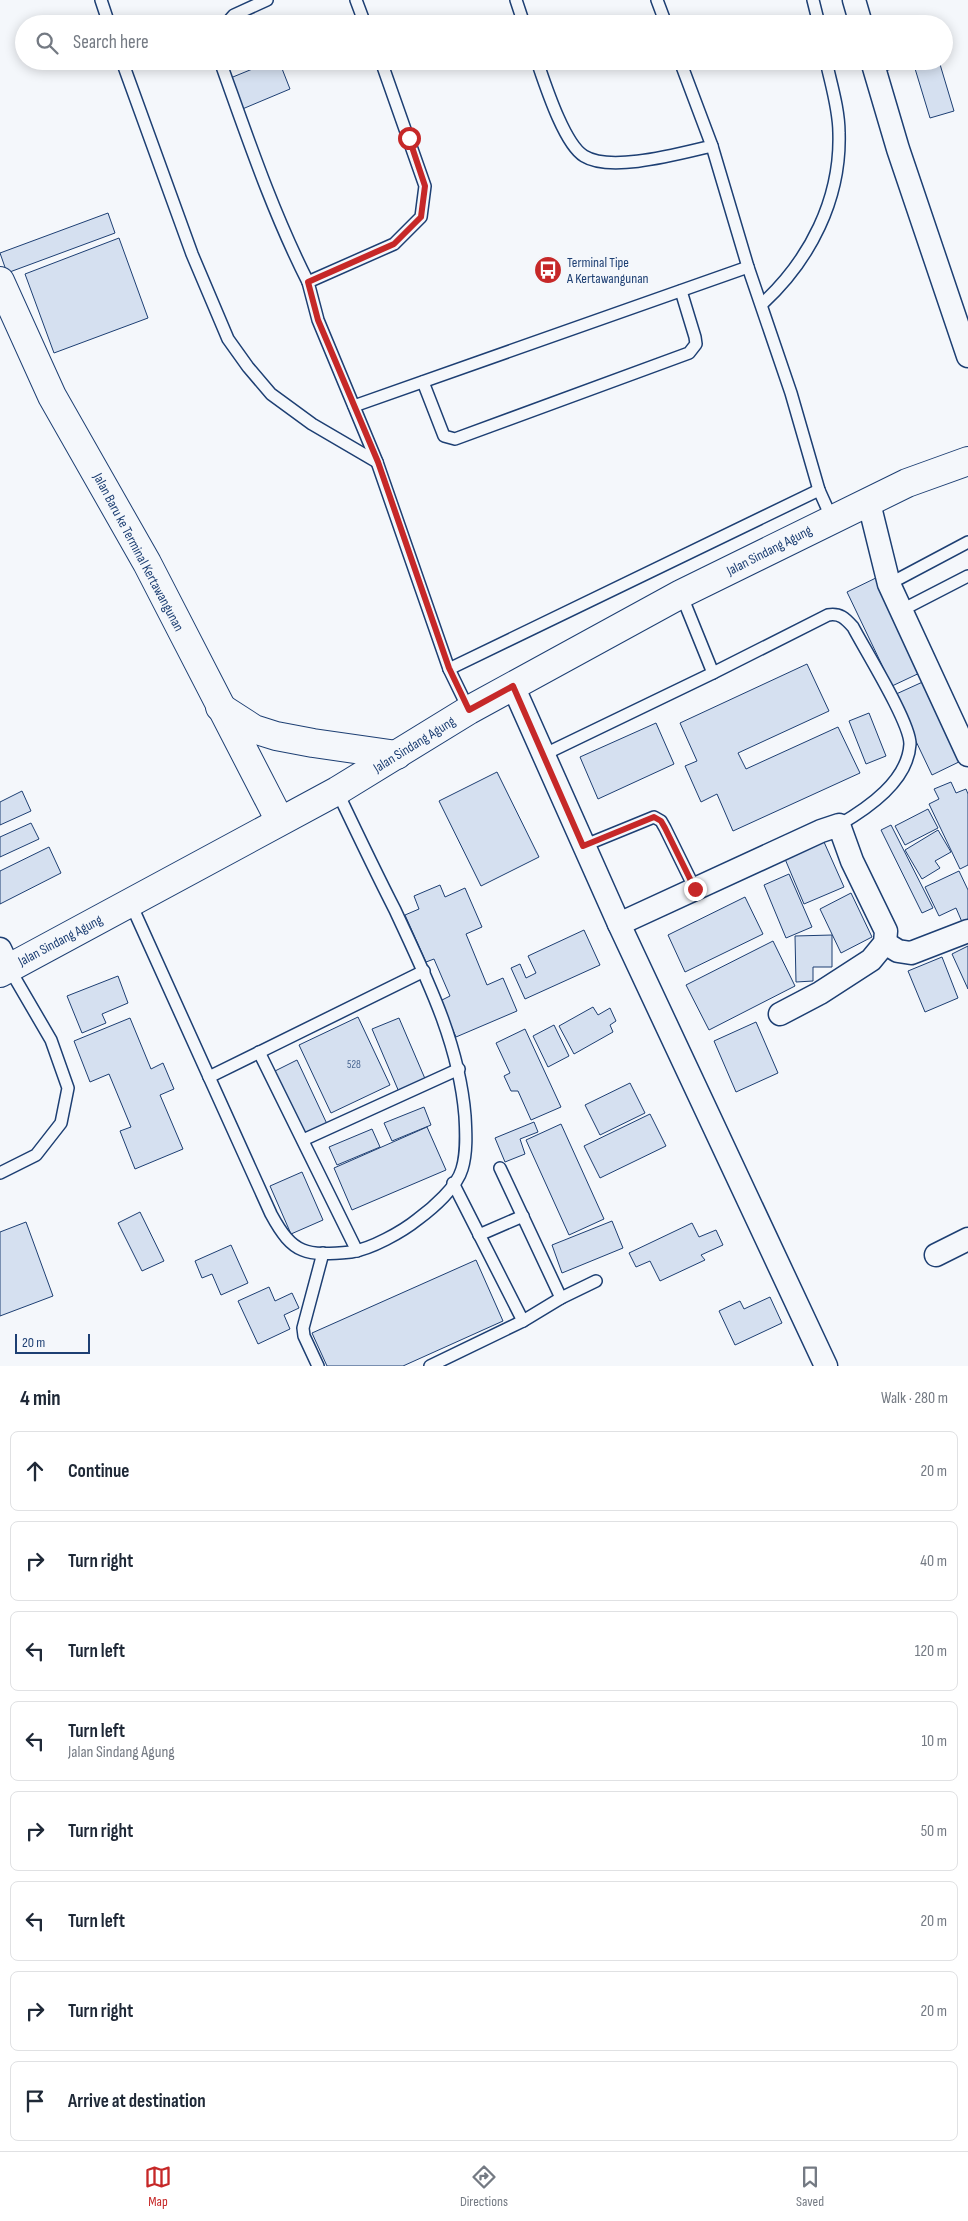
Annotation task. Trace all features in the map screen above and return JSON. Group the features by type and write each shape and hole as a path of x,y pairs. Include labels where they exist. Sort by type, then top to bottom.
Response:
{"main road":[{"name":"Jalan Baru ke Terminal Kertawangunan","path":"0,281 52,396 147,563 280,821"},
{"name":"Jalan Sindang Agung","path":"3,963 130,902 337,791 469,710 681,594 907,483 968,461"},
{"path":"220,707 254,729 276,736 398,755"}],"street":[{"path":"854,0 858,15"},
{"path":"875,70 898,149 968,356"},
{"path":"869,503 889,584 968,755"},
{"path":"513,686 583,846 826,1366"},
{"path":"619,924 821,831 839,825 852,861 886,930 885,943 871,960 820,993 780,1014"},
{"path":"885,943 898,951 911,953 968,931"},
{"path":"936,1255 968,1239"}],"lane":[{"path":"101,0 106,15"},
{"path":"234,15 266,0"},
{"path":"356,0 362,15"},
{"path":"516,0 521,15"},
{"path":"657,0 663,15"},
{"path":"813,0 817,15"},
{"path":"125,70 192,254 228,339 271,394 312,424 378,462"},
{"path":"223,70 273,205 289,245 308,282 318,320 378,462 449,668 469,710"},
{"path":"308,282 394,244 421,217 425,186 384,70"},
{"path":"539,70 554,108 571,141 584,156 603,163 619,164 712,146"},
{"path":"683,70 712,146 748,267 791,393 819,490 832,519"},
{"path":"762,304 776,291 815,237 826,213 838,172 840,131 828,70"},
{"path":"354,406 748,267"},
{"path":"423,382 444,436 455,439 689,353 696,344 695,337 680,291"},
{"path":"449,668 819,490"},
{"path":"889,584 968,542"},
{"path":"900,611 968,576"},
{"path":"681,594 713,673"},
{"path":"543,755 828,615 837,614 845,618 853,627 906,725 910,744 904,766 883,795 864,811 839,825"},
{"path":"130,902 282,1234 300,1251 323,1253 357,1251 405,1230 440,1203 462,1170 466,1134 459,1069 449,1034 424,971 337,791"},
{"path":"583,846 654,817 661,821 665,828 695,889"},
{"path":"0,1172 36,1154 61,1123 68,1088 51,1040 3,963"},
{"path":"209,1077 424,971"},
{"path":"259,1052 357,1251"},
{"path":"303,1140 459,1069"},
{"path":"500,1168 561,1298"},
{"path":"453,1183 523,1321"},
{"path":"480,1235 523,1216"},
{"path":"318,1366 304,1336 303,1328 323,1253"},
{"path":"430,1366 523,1321 561,1298 596,1281"}],"building":[{"path":"250,70 283,70 290,89 240,110 228,79"},
{"path":"915,70 942,70 954,111 930,118"},
{"path":"108,213 115,233 7,273 0,253"},
{"path":"119,238 148,318 54,353 25,274"},
{"path":"882,575 926,670 892,686 847,592"},
{"path":"807,664 829,711 738,753 746,769 838,727 860,773 733,831 717,794 701,802 685,766 697,761 680,723"},
{"path":"927,680 965,759 932,775 894,695"},
{"path":"869,713 886,756 866,764 849,721"},
{"path":"656,723 674,764 598,799 580,757"},
{"path":"497,772 539,857 481,886 439,801"},
{"path":"951,782 956,793 966,789 968,794 968,865 960,869 929,804 939,799 934,789"},
{"path":"22,791 31,811 0,825 0,802"},
{"path":"928,809 938,828 905,845 895,826"},
{"path":"31,823 39,839 0,857 0,837"},
{"path":"891,825 933,908 922,913 881,830"},
{"path":"938,830 951,852 935,861 940,868 922,879 905,850"},
{"path":"824,842 844,887 804,904 785,859"},
{"path":"49,847 61,873 0,904 0,871"},
{"path":"959,871 968,890 968,919 962,922 956,908 939,916 925,887"},
{"path":"789,874 812,927 786,938 764,885"},
{"path":"440,885 445,897 465,888 482,927 466,934 487,985 503,978 517,1011 456,1037 440,1001 450,996 434,959 426,962 405,915 419,909 414,896"},
{"path":"851,893 872,937 841,953 820,909"},
{"path":"745,897 763,934 685,972 668,935"},
{"path":"584,930 600,965 525,999 511,968 520,964 526,978 536,973 528,956"},
{"path":"832,935 832,967 813,967 813,981 796,982 795,936"},
{"path":"773,941 795,986 709,1030 686,985"},
{"path":"968,946 968,989 952,954"},
{"path":"942,957 958,998 925,1012 908,971"},
{"path":"118,976 128,1003 102,1014 106,1023 82,1033 67,996"},
{"path":"593,1007 598,1015 610,1008 616,1021 610,1025 613,1032 574,1054 559,1026"},
{"path":"358,1017 390,1085 331,1113 299,1045"},
{"path":"130,1018 151,1069 163,1063 174,1089 160,1095 183,1149 135,1169 120,1131 131,1127 109,1074 90,1082 74,1041"},
{"path":"399,1018 426,1081 399,1092 372,1029"},
{"path":"756,1022 778,1073 736,1092 714,1041"},
{"path":"554,1025 569,1056 548,1067 533,1036"},
{"path":"525,1029 561,1107 531,1120 518,1091 511,1091 504,1076 510,1073 496,1043"},
{"path":"297,1060 327,1124 302,1136 271,1073"},
{"path":"630,1083 645,1113 600,1135 585,1105"},
{"path":"424,1107 431,1125 392,1141 384,1123"},
{"path":"650,1114 666,1146 600,1178 584,1146"},
{"path":"534,1122 538,1132 520,1139 525,1154 505,1162 495,1138"},
{"path":"561,1124 604,1219 569,1235 526,1140"},
{"path":"427,1127 446,1170 352,1210 334,1168"},
{"path":"372,1129 380,1147 337,1165 329,1147"},
{"path":"302,1172 323,1220 291,1234 270,1186"},
{"path":"140,1212 164,1261 142,1271 118,1223"},
{"path":"612,1221 623,1248 562,1273 552,1245"},
{"path":"26,1222 53,1296 0,1316 0,1232"},
{"path":"692,1223 699,1237 716,1230 723,1245 701,1255 705,1260 660,1281 650,1261 636,1267 629,1253"},
{"path":"231,1245 248,1283 221,1295 212,1274 202,1278 195,1261"},
{"path":"476,1260 503,1321 403,1366 327,1366 312,1333"},
{"path":"269,1287 275,1301 292,1293 299,1308 284,1315 290,1329 258,1344 238,1301"},
{"path":"770,1297 782,1323 735,1345 719,1311 740,1301 744,1309"}],"place":[{"name":"Terminal Tipe A Kertawangunan","path":"548,270"}],"route":[{"path":"409,138 425,186 421,217 394,244 308,282 318,320 378,462 449,668 469,710 513,686 583,846 654,817 661,821 665,828 695,889"}]}
